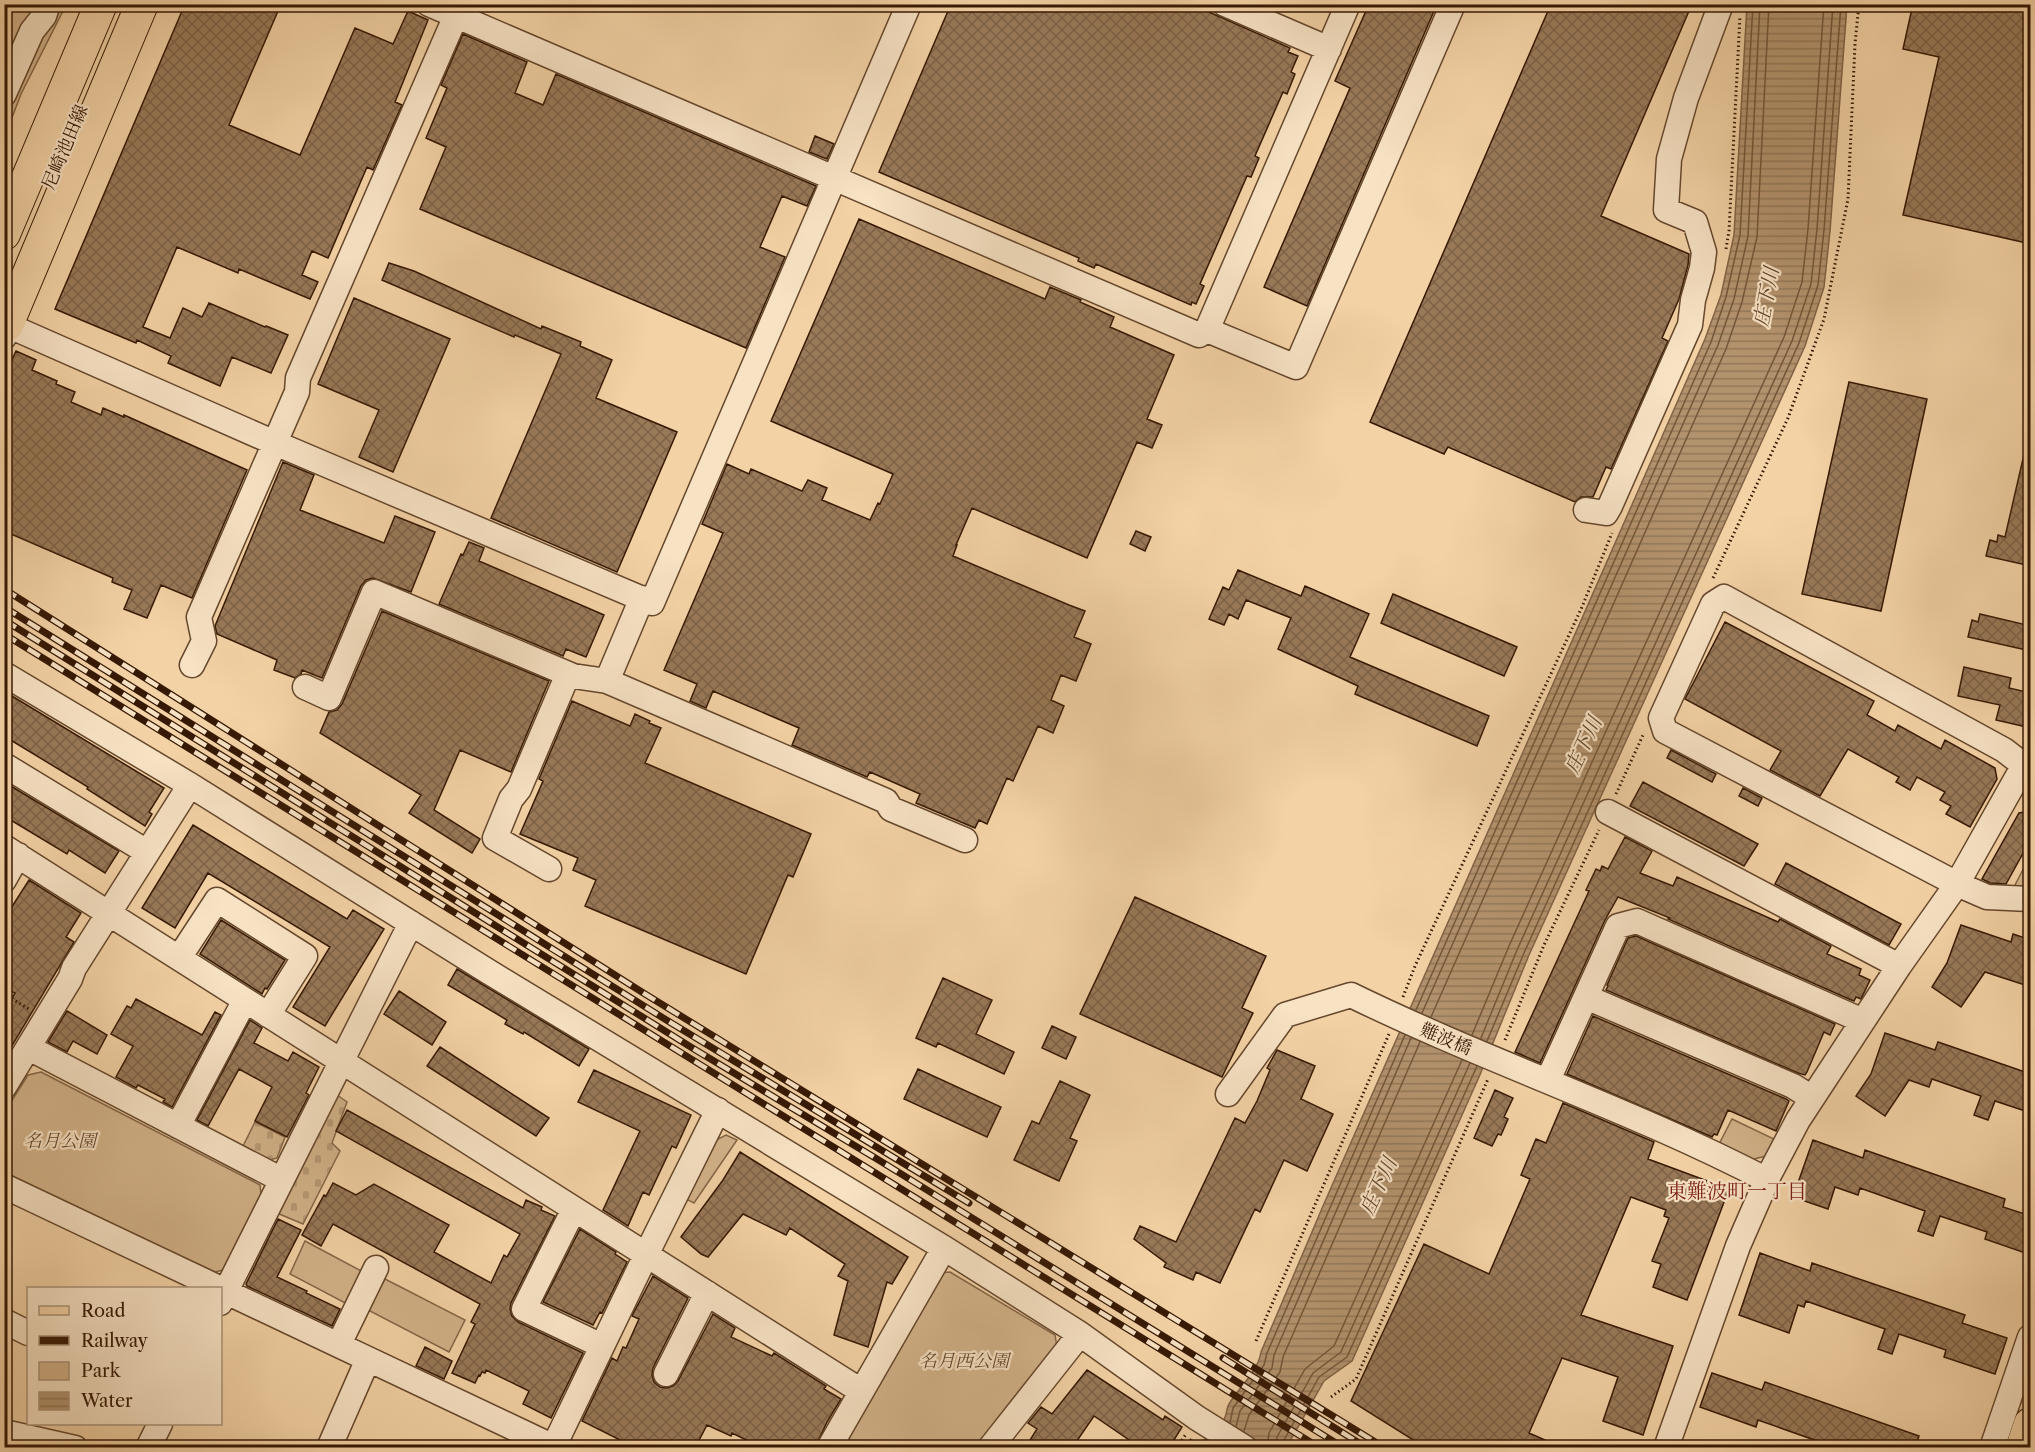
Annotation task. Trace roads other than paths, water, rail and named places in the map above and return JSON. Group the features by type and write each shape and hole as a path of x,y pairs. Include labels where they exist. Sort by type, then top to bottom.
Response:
{"main road":[{"path":"15,210 84,4"},
{"name":"尼崎池田線","path":"4,289 15,210 101,4"},
{"name":"尼崎池田線","path":"15,210 126,4"},
{"path":"5,329 142,4"},
{"path":"2022,1448 2031,1424"}],"street":[{"path":"4,94 32,31 44,16 48,4"},
{"path":"429,4 459,10 835,178 1199,335 1207,330 1348,4"},
{"path":"5,329 652,603 909,4"},
{"path":"1226,4 1329,50"},
{"path":"1207,330 1296,367 1453,4"},
{"path":"1586,510 1606,513 1610,506 1690,325 1704,252 1695,222 1666,210 1670,159 1686,98 1721,4"},
{"path":"192,665 204,641 199,617 297,392 298,378 459,10"},
{"path":"1666,1448 1727,1275 1767,1180 1812,1098 1899,966 1957,884 2027,767 2004,750 1717,591 1661,718 1665,731 1957,884 1987,897 2031,899"},
{"path":"305,687 329,698 374,592 568,674 607,681 886,801 891,809 965,840"},
{"path":"607,681 642,598"},
{"path":"4,674 190,785 411,923 944,1248 1080,1335 1211,1427 1245,1448"},
{"path":"549,869 495,838 511,799 519,789 568,674"},
{"path":"4,765 147,852"},
{"path":"6,1082 29,1048 108,913 190,785"},
{"path":"1608,812 1899,966"},
{"path":"4,879 11,851 861,1391"},
{"path":"179,958 217,900 305,956 268,1015"},
{"path":"1548,1080 1618,926 1637,921 1863,1021"},
{"path":"411,923 282,1180 222,1293 339,1344 554,1447 718,1110"},
{"name":"難波橋","path":"1228,1094 1285,1015 1351,995 1396,1017 1548,1080 1767,1180"},
{"path":"1586,997 1793,1086 1812,1098"},
{"path":"178,1126 245,1000"},
{"path":"29,1048 282,1180"},
{"path":"4,1186 210,1287"},
{"path":"574,1209 524,1309 602,1346"},
{"path":"829,1448 944,1248"},
{"path":"339,1344 376,1268"},
{"path":"666,1374 707,1293"},
{"path":"4,1321 27,1332"},
{"path":"990,1448 1080,1335"},
{"path":"1992,1448 2031,1337"},
{"path":"329,1448 368,1359"},
{"path":"148,1448 160,1425"},
{"path":"4,1432 75,1448"}],"water":[{"name":"庄下川","path":"1747,5 1847,5 1824,287 1805,346 1529,955 1479,1077 1352,1361 1324,1381 1289,1443 1290,1447 1197,1448 1220,1425 1229,1404 1256,1366 1323,1206 1705,339 1721,295 1734,235"}],"railway":[{"path":"4,589 645,994 1385,1448"},
{"path":"4,607 668,1021 969,1203"},
{"path":"4,620 694,1049 877,1159 1344,1448"},
{"path":"4,634 1320,1448"},
{"path":"1223,1358 1367,1448"}],"district":[{"name":"東難波町一丁目","path":"1737,1191"}],"park label":[{"name":"名月公園","path":"60,1141"},
{"name":"名月西公園","path":"964,1361"}]}
